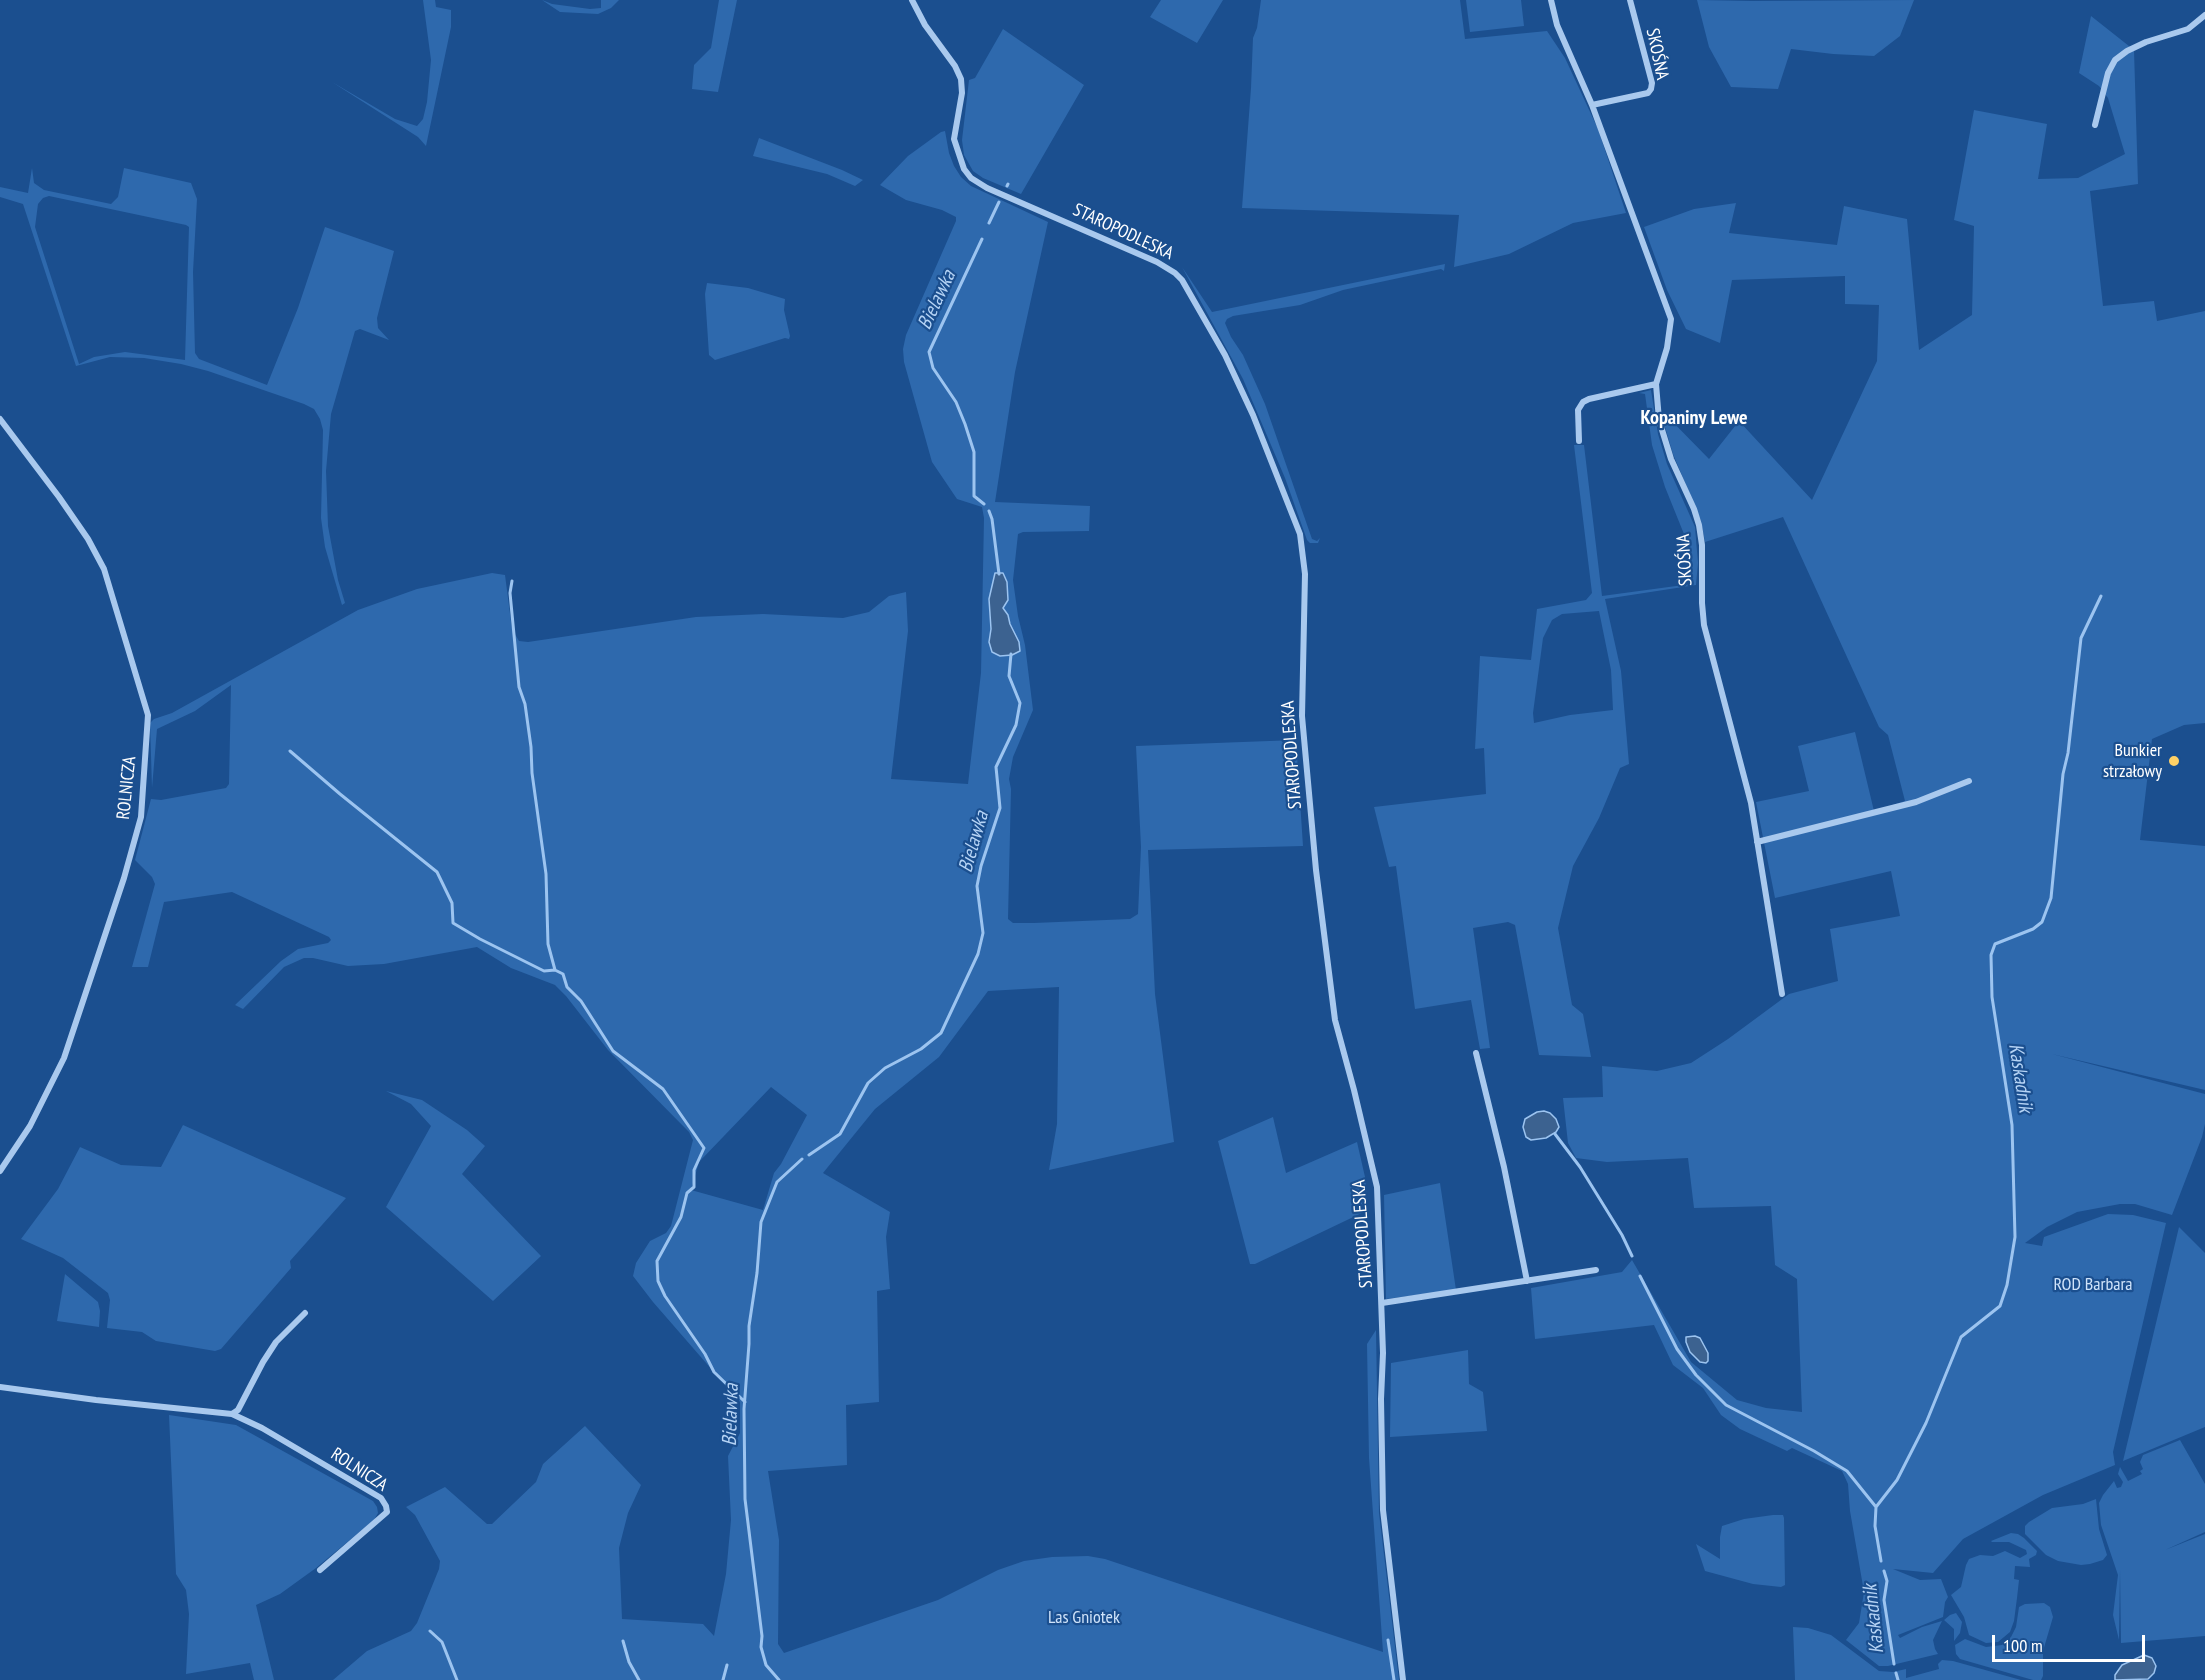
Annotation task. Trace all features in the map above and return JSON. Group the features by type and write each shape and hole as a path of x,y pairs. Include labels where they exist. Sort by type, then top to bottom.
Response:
{"street":[{"name":"STAROPODLESKA","path":"912,0 925,26 955,66 961,79 962,93 954,139 964,169 971,178 987,188 1157,262 1182,280 1225,355 1253,415 1300,534 1305,574 1302,716 1316,870 1335,1020 1377,1187 1382,1304 1383,1510 1403,1680"},
{"name":"SKOŚNA","path":"1551,0 1557,25 1592,105 1671,319 1667,348 1656,384 1659,420 1671,459 1699,525 1702,545 1704,625 1751,803 1782,994"},
{"name":"SKOŚNA","path":"1592,105 1648,93 1651,89 1652,83 1630,0"},
{"path":"2094,125 2108,73 2115,60 2146,42 2188,28 2205,15"},
{"path":"1579,441 1578,410 1583,402 1656,384"},
{"name":"ROLNICZA","path":"0,419 59,496 88,539 104,568 148,715 141,818 124,878 64,1058 30,1126 0,1171"},
{"path":"1757,842 1916,802 1969,781"},
{"path":"1476,1053 1504,1167 1527,1281"},
{"path":"1382,1304 1596,1270"},
{"path":"232,1414 238,1410 276,1342 305,1313"},
{"name":"ROLNICZA","path":"0,1387 232,1414 262,1428 381,1498 386,1506 387,1512 321,1570"}],"green space":[{"path":"423,0 435,0 436,7 451,10 451,27 426,146 418,137 332,82 395,119 417,126 423,119 427,102 431,60"},
{"path":"542,0 552,4 590,9 601,8 601,0 619,0 611,8 598,14 560,12"},
{"path":"719,0 737,0 718,92 692,89 694,65 711,48"},
{"path":"1161,0 1223,0 1197,43 1150,17"},
{"path":"1261,0 1460,0 1465,39 1547,31 1565,58 1598,129 1626,213 1573,223 1509,254 1454,267 1459,215 1242,208 1253,38 1257,28"},
{"path":"1466,0 1521,0 1524,26 1470,32"},
{"path":"1697,0 1914,0 1900,36 1874,56 1791,49 1778,89 1731,87 1709,47"},
{"name":"ROD Barbara","path":"2091,16 2134,50 2138,184 2090,191 2103,306 2154,301 2157,321 2205,311 2205,723 2184,725 2152,739 2140,840 2205,846 2205,1090 2052,1054 2205,1094 2205,1124 2172,1215 2135,1204 2120,1204 2077,1212 2047,1227 2025,1243 2042,1246 2044,1237 2108,1214 2133,1215 2166,1223 2113,1452 2115,1465 2043,1495 1963,1539 1933,1573 1893,1569 1920,1580 1941,1579 1948,1597 1943,1617 1898,1635 1900,1638 1922,1627 1942,1621 1933,1640 1938,1654 1879,1666 1846,1640 1859,1623 1864,1592 1850,1511 1848,1484 1842,1471 1792,1448 1787,1451 1740,1429 1721,1415 1703,1388 1673,1365 1654,1325 1535,1339 1531,1288 1622,1272 1632,1260 1691,1362 1737,1400 1766,1408 1802,1412 1797,1279 1775,1265 1771,1206 1694,1208 1688,1158 1607,1162 1576,1158 1568,1143 1563,1098 1603,1097 1602,1066 1657,1071 1691,1063 1789,994 1838,981 1830,929 1900,916 1891,871 1775,898 1756,802 1809,791 1798,746 1855,732 1874,811 1905,801 1888,735 1879,727 1783,517 1705,542 1701,521 1673,454 1662,417 1664,413 1709,459 1739,421 1812,500 1877,361 1879,305 1845,304 1845,276 1732,280 1720,343 1686,329 1667,290 1644,227 1694,209 1736,203 1729,233 1837,245 1844,206 1907,219 1919,350 1972,315 1974,226 1954,220 1974,110 2047,124 2038,179 2078,178 2125,154 2108,98 2099,86 2079,73"},
{"path":"1003,29 1084,85 1021,194 983,178 973,171 964,155 962,140 969,80 975,78"},
{"name":"Las Gniotek","path":"945,131 954,166 971,186 1048,222 1015,372 995,502 1090,506 1089,531 1018,534 1013,580 1025,645 1033,710 1013,757 1009,779 1011,789 1008,919 1013,923 1034,923 1130,919 1138,914 1141,847 1136,746 1296,740 1303,846 1148,850 1155,994 1174,1142 1049,1170 1057,1124 1059,987 988,991 939,1057 875,1109 823,1173 890,1212 886,1237 890,1289 877,1291 879,1402 846,1405 847,1465 768,1471 779,1540 778,1644 784,1653 938,1600 998,1570 1024,1561 1052,1557 1088,1556 1105,1559 1383,1652 1369,1458 1367,1344 1376,1330 1379,1513 1399,1680 333,1680 367,1651 411,1631 417,1623 439,1569 440,1561 415,1515 406,1507 445,1487 487,1524 492,1524 536,1482 543,1464 585,1426 641,1485 628,1513 619,1548 622,1619 703,1624 714,1636 726,1574 731,1520 728,1456 740,1433 740,1402 633,1276 636,1263 650,1241 666,1233 671,1226 693,1140 689,1132 608,1050 555,985 511,968 477,947 384,964 348,966 304,958 284,967 243,1009 235,1005 281,961 298,949 328,943 331,940 329,937 232,892 164,902 148,967 132,967 155,884 152,877 135,860 151,799 161,800 226,788 229,784 231,685 195,711 157,729 152,788 150,723 358,610 417,589 492,573 505,575 512,629 519,641 528,642 696,617 763,614 843,618 869,612 889,596 906,592 908,631 891,779 968,784 981,673 984,518 982,507 957,499 932,462 904,362 903,349 906,335 956,217 942,210 906,200 880,185 908,156","holes":["996,573 1007,582 1008,600 1002,608 1008,615 1019,642 989,642 991,629 989,599","771,1087 807,1115 774,1173 763,1210 691,1190 699,1162"]},
{"path":"759,138 863,180 855,186 827,174 753,156"},
{"path":"32,168 34,183 44,190 111,204 118,197 124,168 191,183 197,199 193,272 195,353 199,359 267,385 298,308 325,227 394,251 377,318 378,328 389,340 360,329 355,331 331,414 326,471 328,526 338,580 345,603 342,605 325,547 321,518 323,430 314,409 208,371 181,364 144,358 110,357 76,366 23,204 0,197 0,187 28,193","holes":["49,196 189,227 185,360 125,352 94,357 79,364 35,227 38,204 43,198"]},
{"path":"1445,264 1444,271 1441,269 1343,290 1300,305 1233,316 1225,323 1243,355 1265,404 1312,539 1317,541 1320,538 1318,543 1310,543 1243,379 1182,267 1212,312"},
{"path":"707,283 748,288 785,299 784,310 789,339 785,338 715,360 709,355 705,294"},
{"path":"1651,390 1658,434 1667,464 1695,527 1698,563 1696,585 1605,599 1621,671 1629,764 1620,768 1599,818 1573,866 1558,928 1572,1005 1583,1014 1591,1057 1539,1055 1515,925 1508,922 1473,928 1490,1048 1480,1049 1471,1000 1415,1009 1396,866 1389,867 1374,807 1486,794 1484,748 1475,749 1480,656 1531,660 1537,609 1586,600 1592,593 1574,445 1584,445 1602,596 1691,584 1688,544 1665,487 1652,445 1645,394 1639,393","holes":["1599,611 1611,670 1613,710 1570,715 1534,723 1533,713 1543,638 1552,620 1562,614"]},
{"path":"386,1091 422,1100 467,1130 485,1146 462,1174 541,1256 493,1301 386,1207 431,1126 411,1104"},
{"path":"1273,1117 1286,1173 1357,1142 1365,1177 1368,1210 1255,1264 1250,1264 1218,1141"},
{"path":"183,1125 346,1198 290,1261 291,1268 221,1349 215,1351 156,1341 142,1332 107,1328 110,1300 108,1293 63,1258 21,1239 58,1189 80,1147 121,1165 161,1167"},
{"path":"1440,1183 1456,1290 1386,1299 1384,1195"},
{"path":"2179,1227 2205,1253 2205,1427 2123,1461"},
{"path":"65,1274 98,1302 99,1327 57,1321"},
{"path":"1468,1350 1469,1384 1483,1392 1487,1431 1390,1437 1391,1363"},
{"path":"169,1415 236,1425 373,1501 377,1507 378,1513 374,1520 316,1568 280,1594 256,1605 274,1680 254,1680 250,1663 186,1674 189,1614 186,1590 176,1574"},
{"path":"2180,1440 2205,1484 2205,1532 2165,1550 2205,1534 2205,1636 2121,1643 2120,1570 2119,1640 2113,1615 2118,1575 2101,1525 2099,1503 2114,1481 2117,1488 2121,1487 2123,1482 2118,1474 2120,1467 2128,1481 2142,1474 2140,1471 2143,1469 2140,1462 2143,1455"},
{"path":"2096,1499 2099,1529 2107,1555 2103,1560 2081,1565 2058,1561 2046,1555 2025,1534 2025,1526 2029,1522 2052,1508 2083,1504"},
{"path":"1783,1515 1784,1518 1785,1585 1781,1587 1753,1584 1705,1571 1696,1544 1720,1559 1722,1526 1744,1519"},
{"path":"2011,1533 2024,1538 2037,1551 2036,1555 2029,1559 2030,1567 2015,1566 2014,1579 2019,1580 2014,1621 2010,1632 1998,1642 1986,1643 1969,1635 1964,1617 1951,1595 1961,1587 1969,1559 1980,1555 1993,1556 2005,1551 2020,1558 2027,1554 2026,1550 2009,1542 1991,1541"},
{"path":"2044,1603 2050,1607 2053,1617 2043,1651 2041,1680 2033,1680 1960,1659 1956,1654 1955,1645 1965,1639 1986,1647 2002,1645 2011,1637 2016,1627 2019,1607 2025,1604"},
{"path":"1956,1613 1962,1622 1960,1633 1954,1641 1954,1629 1944,1620"},
{"path":"1793,1627 1808,1628 1831,1635 1879,1671 1893,1672 1906,1669 1906,1678 1939,1669 1938,1664 1942,1660 2021,1680 1795,1680"}],"shaded area":[{"path":"995,573 1003,573 1007,582 1008,600 1003,608 1019,642 1020,651 1012,655 1000,656 992,652 989,642 991,629 989,599"},
{"path":"1544,1111 1556,1119 1559,1127 1556,1132 1546,1138 1531,1140 1526,1137 1523,1127 1525,1119"},
{"path":"1686,1337 1700,1338 1708,1353 1706,1363 1700,1362 1690,1352"},
{"path":"2144,1655 2152,1658 2156,1666 2154,1673 2148,1679 2115,1680 2115,1675 2122,1665"}],"waterway":[{"name":"Bielawka","path":"989,223 999,202"},
{"name":"Bielawka","path":"982,239 929,352 933,368 956,402 965,424 974,452 974,496 984,504"},
{"name":"Bielawka","path":"989,511 999,574"},
{"path":"512,581 510,593 519,687 525,704 531,747 532,773 546,874 548,944 555,970 563,974 567,987 581,1001 613,1051 663,1089 704,1148 694,1170 694,1187 687,1193 681,1217 657,1261 658,1281 665,1296 705,1354 714,1372 745,1402"},
{"name":"Kaskadnik","path":"1881,1561 1875,1526 1876,1507 1897,1480 1926,1423 1961,1337 2000,1306 2007,1285 2015,1237 2012,1125 1992,997 1991,955 1995,944 2033,929 2042,922 2051,898 2063,774 2068,753 2081,638 2101,596"},
{"name":"Bielawka","path":"809,1155 840,1134 868,1083 885,1068 921,1049 941,1033 978,954 983,933 977,886 981,866 1000,808 996,767 1016,725 1020,703 1009,676 1011,654"},
{"path":"290,751 437,872 452,903 453,923 544,971 555,970"},
{"path":"1555,1134 1580,1167 1622,1235 1632,1256"},
{"name":"Bielawka","path":"779,1680 766,1665 761,1647 762,1636 745,1499 744,1409 749,1326 757,1273 761,1222 777,1182 802,1159"},
{"path":"1640,1276 1677,1349 1696,1375 1726,1405 1847,1471 1876,1507"},
{"name":"Kaskadnik","path":"1884,1571 1887,1581 1884,1600 1894,1664"},
{"path":"430,1631 442,1642 457,1680"},
{"path":"1388,1640 1394,1680"},
{"path":"623,1641 629,1662 639,1680"},
{"path":"723,1680 727,1665"},
{"name":"Kaskadnik","path":"1896,1673 1898,1680"}],"place":[{"name":"Bunkier strzałowy","path":"2174,761"}],"district":[{"name":"Kopaniny Lewe","path":"1694,418"}]}
